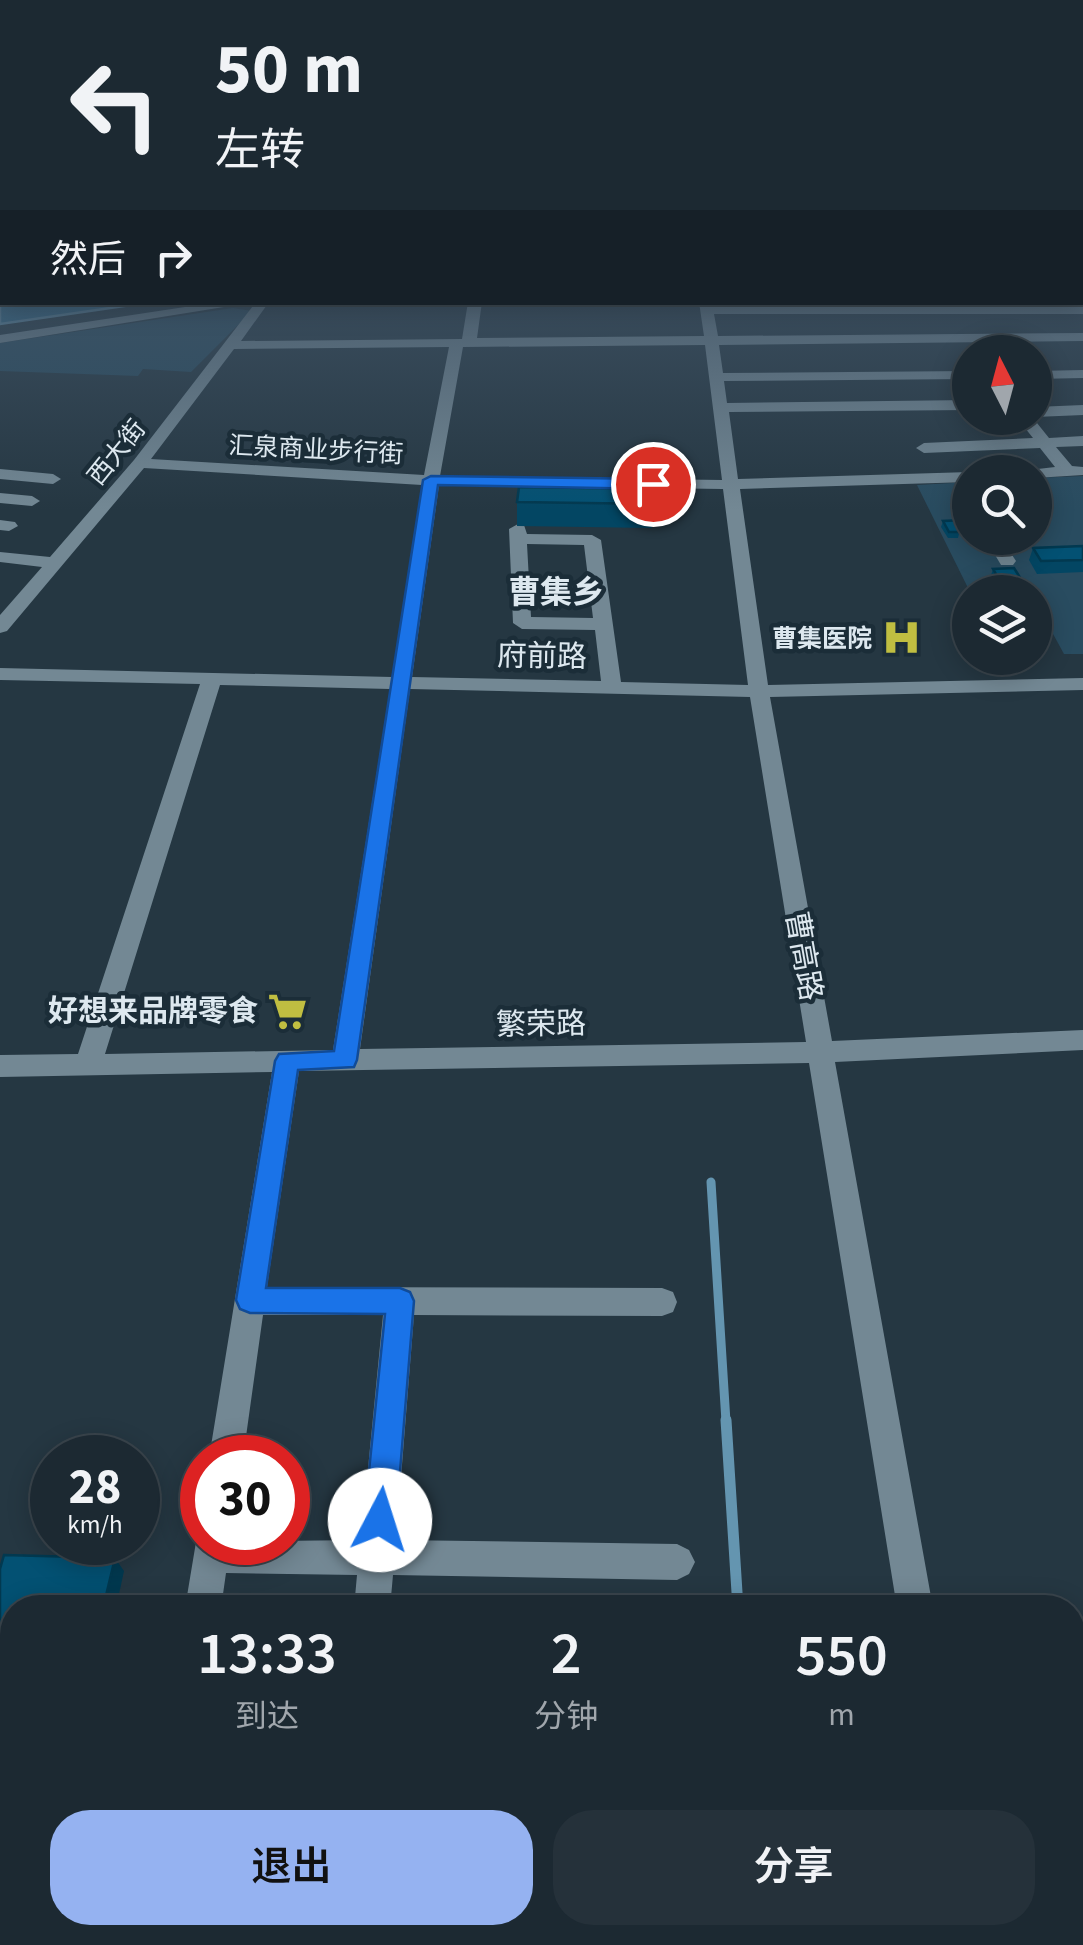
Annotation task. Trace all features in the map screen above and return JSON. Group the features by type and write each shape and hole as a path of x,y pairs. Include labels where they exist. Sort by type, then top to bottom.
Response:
{"street":[{"path":"0,339 76,328"},
{"name":"西大街","path":"0,627 140,462 244,328"},
{"path":"345,1060 431,480 467,328"},
{"name":"曹高路","path":"709,328 759,690 912,1595"},
{"path":"232,345 1083,336"},
{"path":"1052,375 1083,374"},
{"path":"715,377 952,375"},
{"path":"719,408 952,405"},
{"path":"1052,408 1083,407"},
{"path":"906,416 952,415"},
{"path":"1038,435 1075,471"},
{"path":"952,473 920,440 1083,441"},
{"name":"汇泉商业步行街","path":"140,462 307,476 431,480 728,485 952,477"},
{"path":"0,474 52,480"},
{"path":"0,498 32,501"},
{"path":"604,624 522,623 518,534 592,540 604,624 612,688"},
{"path":"1004,555 1007,561"},
{"path":"0,557 55,562"},
{"name":"府前路","path":"0,674 759,690 1083,684"},
{"path":"88,1064 212,679"},
{"name":"繁荣路","path":"0,1066 820,1052 1083,1040"},
{"path":"229,1435 287,1061"},
{"path":"250,1300 662,1302"},
{"path":"373,1595 400,1301"},
{"path":"310,1553 677,1562"},
{"path":"205,1595 209,1565"}],"shaded area":[{"path":"101,328 235,328 191,372 143,369 138,376 0,371 0,343"},
{"path":"1083,476 1083,654 1064,654 1052,632 1052,575 962,575 917,485 952,483 952,555 1052,555 1052,477"}],"building":[{"path":"519,487 653,489 654,504 517,502"},
{"path":"943,521 952,521 952,532 949,532"},
{"path":"1083,546 1083,560 1041,561 1037,555 1052,555 1052,547"},
{"path":"1014,568 1018,575 996,575 993,569"},
{"path":"4,1555 30,1556 30,1565 113,1565 106,1595 0,1595"}],"waterway":[{"path":"711,1182 726,1422"},
{"path":"726,1420 737,1595"}],"place":[{"name":"曹集医院","path":"902,638"},
{"name":"好想来品牌零食","path":"288,1011"}],"district":[{"name":"曹集乡","path":"556,592"}],"route":[{"path":"380,1520 400,1301 250,1300 287,1061 345,1060 431,480 653,484"}]}
